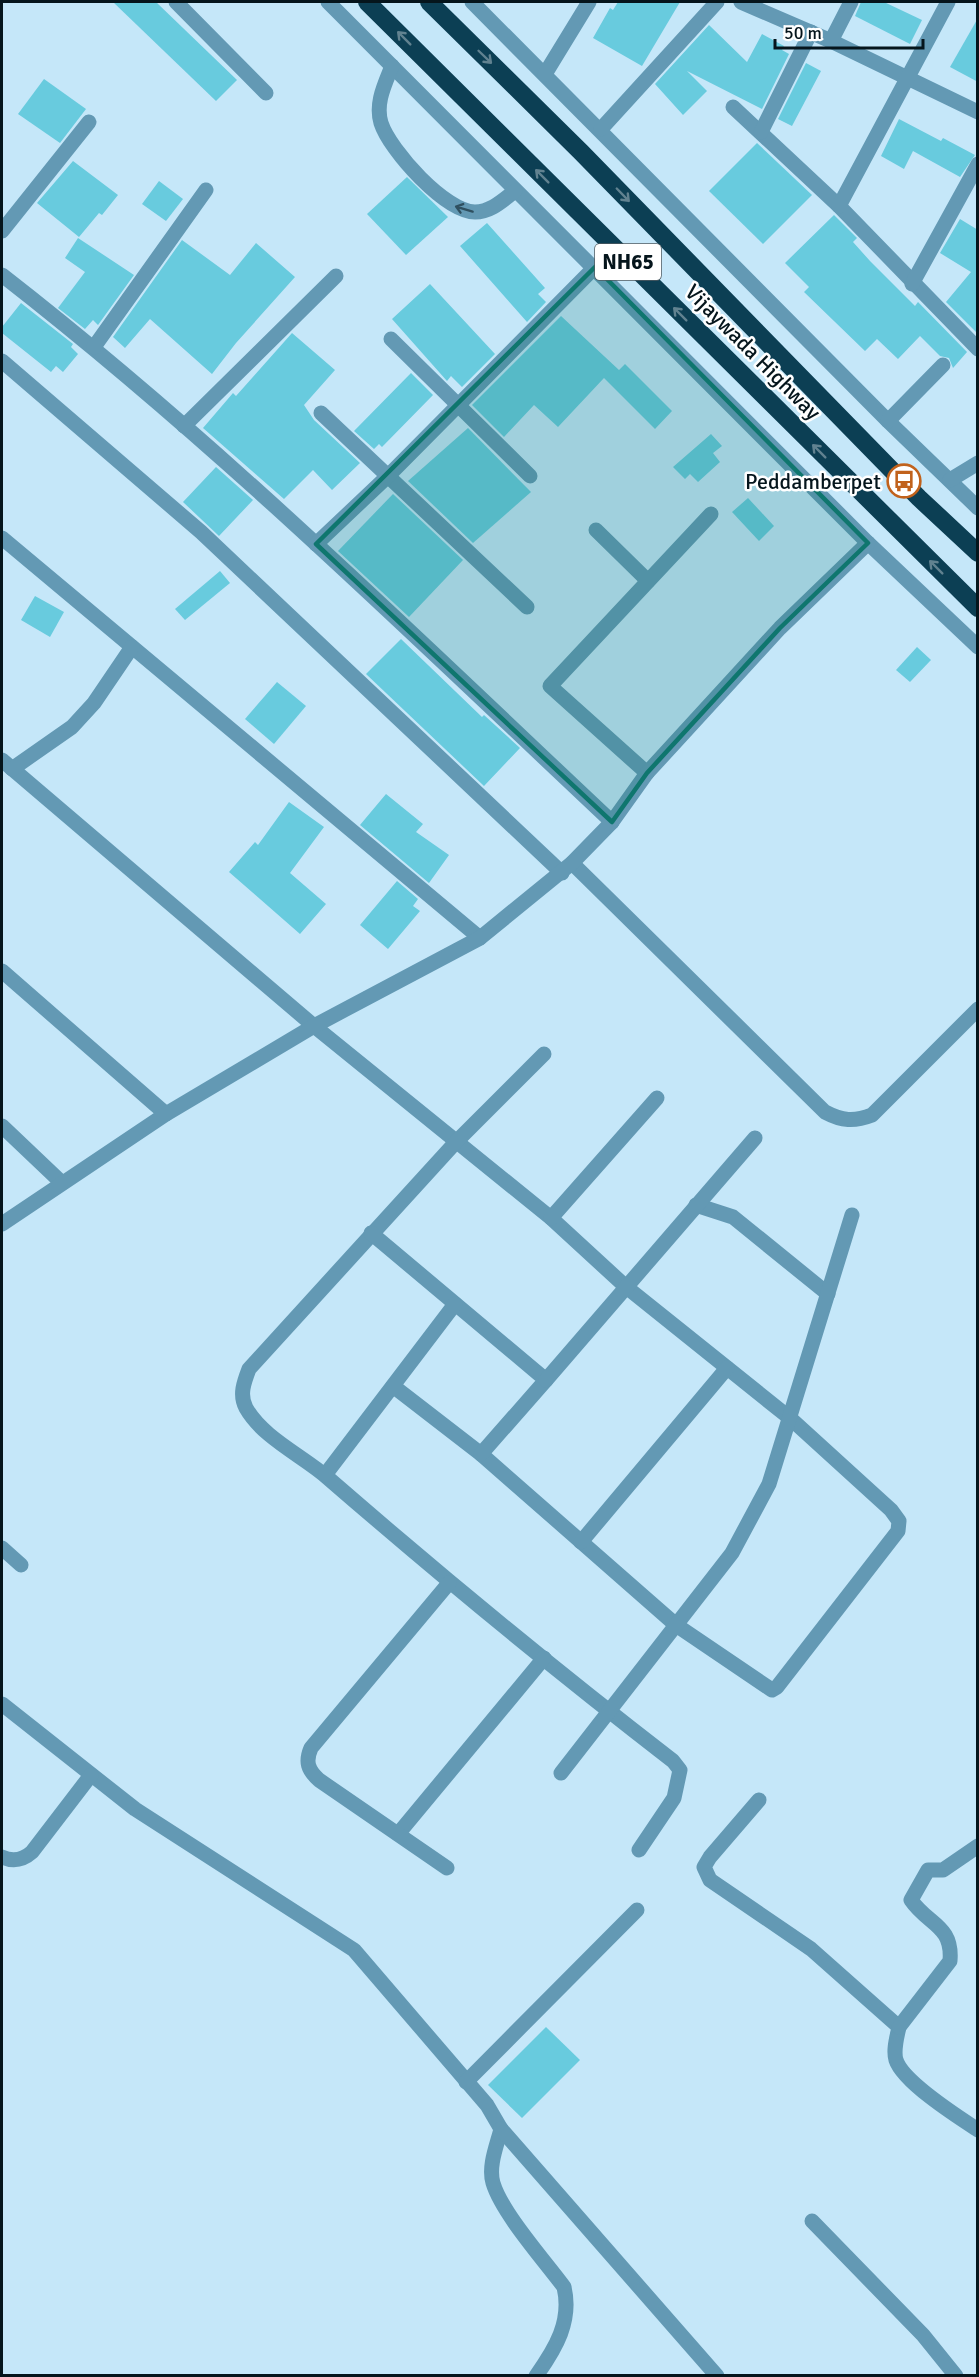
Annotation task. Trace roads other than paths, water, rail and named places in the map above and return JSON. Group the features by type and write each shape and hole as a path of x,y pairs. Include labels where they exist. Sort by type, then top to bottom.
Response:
{"highway":[{"name":"Vijaywada Highway","path":"368,2 978,608"},
{"name":"Vijaywada Highway","path":"429,2 581,152 919,498 978,554"}],"street":[{"path":"176,2 266,93"},
{"path":"328,2 868,543 978,647"},
{"path":"472,2 888,421 978,508"},
{"path":"545,74 590,2"},
{"path":"600,129 717,2"},
{"path":"741,2 811,32 978,112"},
{"path":"831,42 851,2"},
{"path":"839,206 948,2"},
{"path":"761,132 811,32"},
{"path":"392,66 379,100 381,123 390,142 418,174 459,210 476,212 492,209 515,191"},
{"path":"733,107 839,206 912,284 978,349"},
{"path":"2,231 89,122"},
{"path":"912,284 978,164"},
{"path":"94,347 206,190"},
{"path":"316,544 389,475 595,267"},
{"path":"2,275 94,347 243,476 612,822"},
{"path":"184,426 336,276"},
{"path":"391,339 530,476"},
{"path":"2,361 201,532 567,868 825,1112 839,1119 857,1121 872,1115 978,1009"},
{"path":"888,421 943,365"},
{"path":"321,413 527,607"},
{"path":"950,480 978,463"},
{"path":"647,773 550,686 711,514"},
{"path":"596,530 648,581"},
{"path":"2,538 480,938"},
{"path":"2,1224 166,1114 314,1026 480,938 567,868 612,822 647,773 780,628 868,543"},
{"path":"132,647 94,703 72,727 7,765 314,1026 455,1143 551,1218 625,1286 791,1419 891,1510 898,1521 898,1532 777,1687 772,1690 676,1625 481,1454 393,1386"},
{"path":"2,971 166,1114"},
{"path":"544,1054 455,1143 249,1369 242,1393 245,1406 256,1423 325,1475 449,1582 673,1761 680,1770 674,1798 639,1850"},
{"path":"551,1218 657,1098"},
{"path":"2,1126 62,1183"},
{"path":"481,1454 755,1138"},
{"path":"696,1205 733,1217 828,1294"},
{"path":"561,1773 732,1553 769,1484 791,1419 852,1215"},
{"path":"371,1233 546,1380"},
{"path":"325,1475 456,1304"},
{"path":"581,1542 727,1368"},
{"path":"2,1548 21,1565"},
{"path":"447,1868 319,1780 310,1772 306,1758 311,1748 449,1582"},
{"path":"398,1834 544,1659"},
{"path":"2,1704 135,1809 354,1950 487,2104 501,2128 717,2376"},
{"path":"2,1857 16,1860 25,1858 32,1852 91,1774"},
{"path":"759,1800 710,1857 705,1867 710,1880 810,1949 899,2027"},
{"path":"978,1846 943,1870 928,1870 912,1900 924,1915 944,1929 951,1949 950,1961 899,2027 895,2049 896,2062 934,2102 978,2130"},
{"path":"466,2082 638,1910"},
{"path":"501,2128 494,2155 493,2182 501,2202 564,2287 568,2304 567,2318 557,2343 536,2376"},
{"path":"812,2221 923,2335 956,2376"}],"place":[{"name":"Peddamberpet","path":"904,481"}]}
